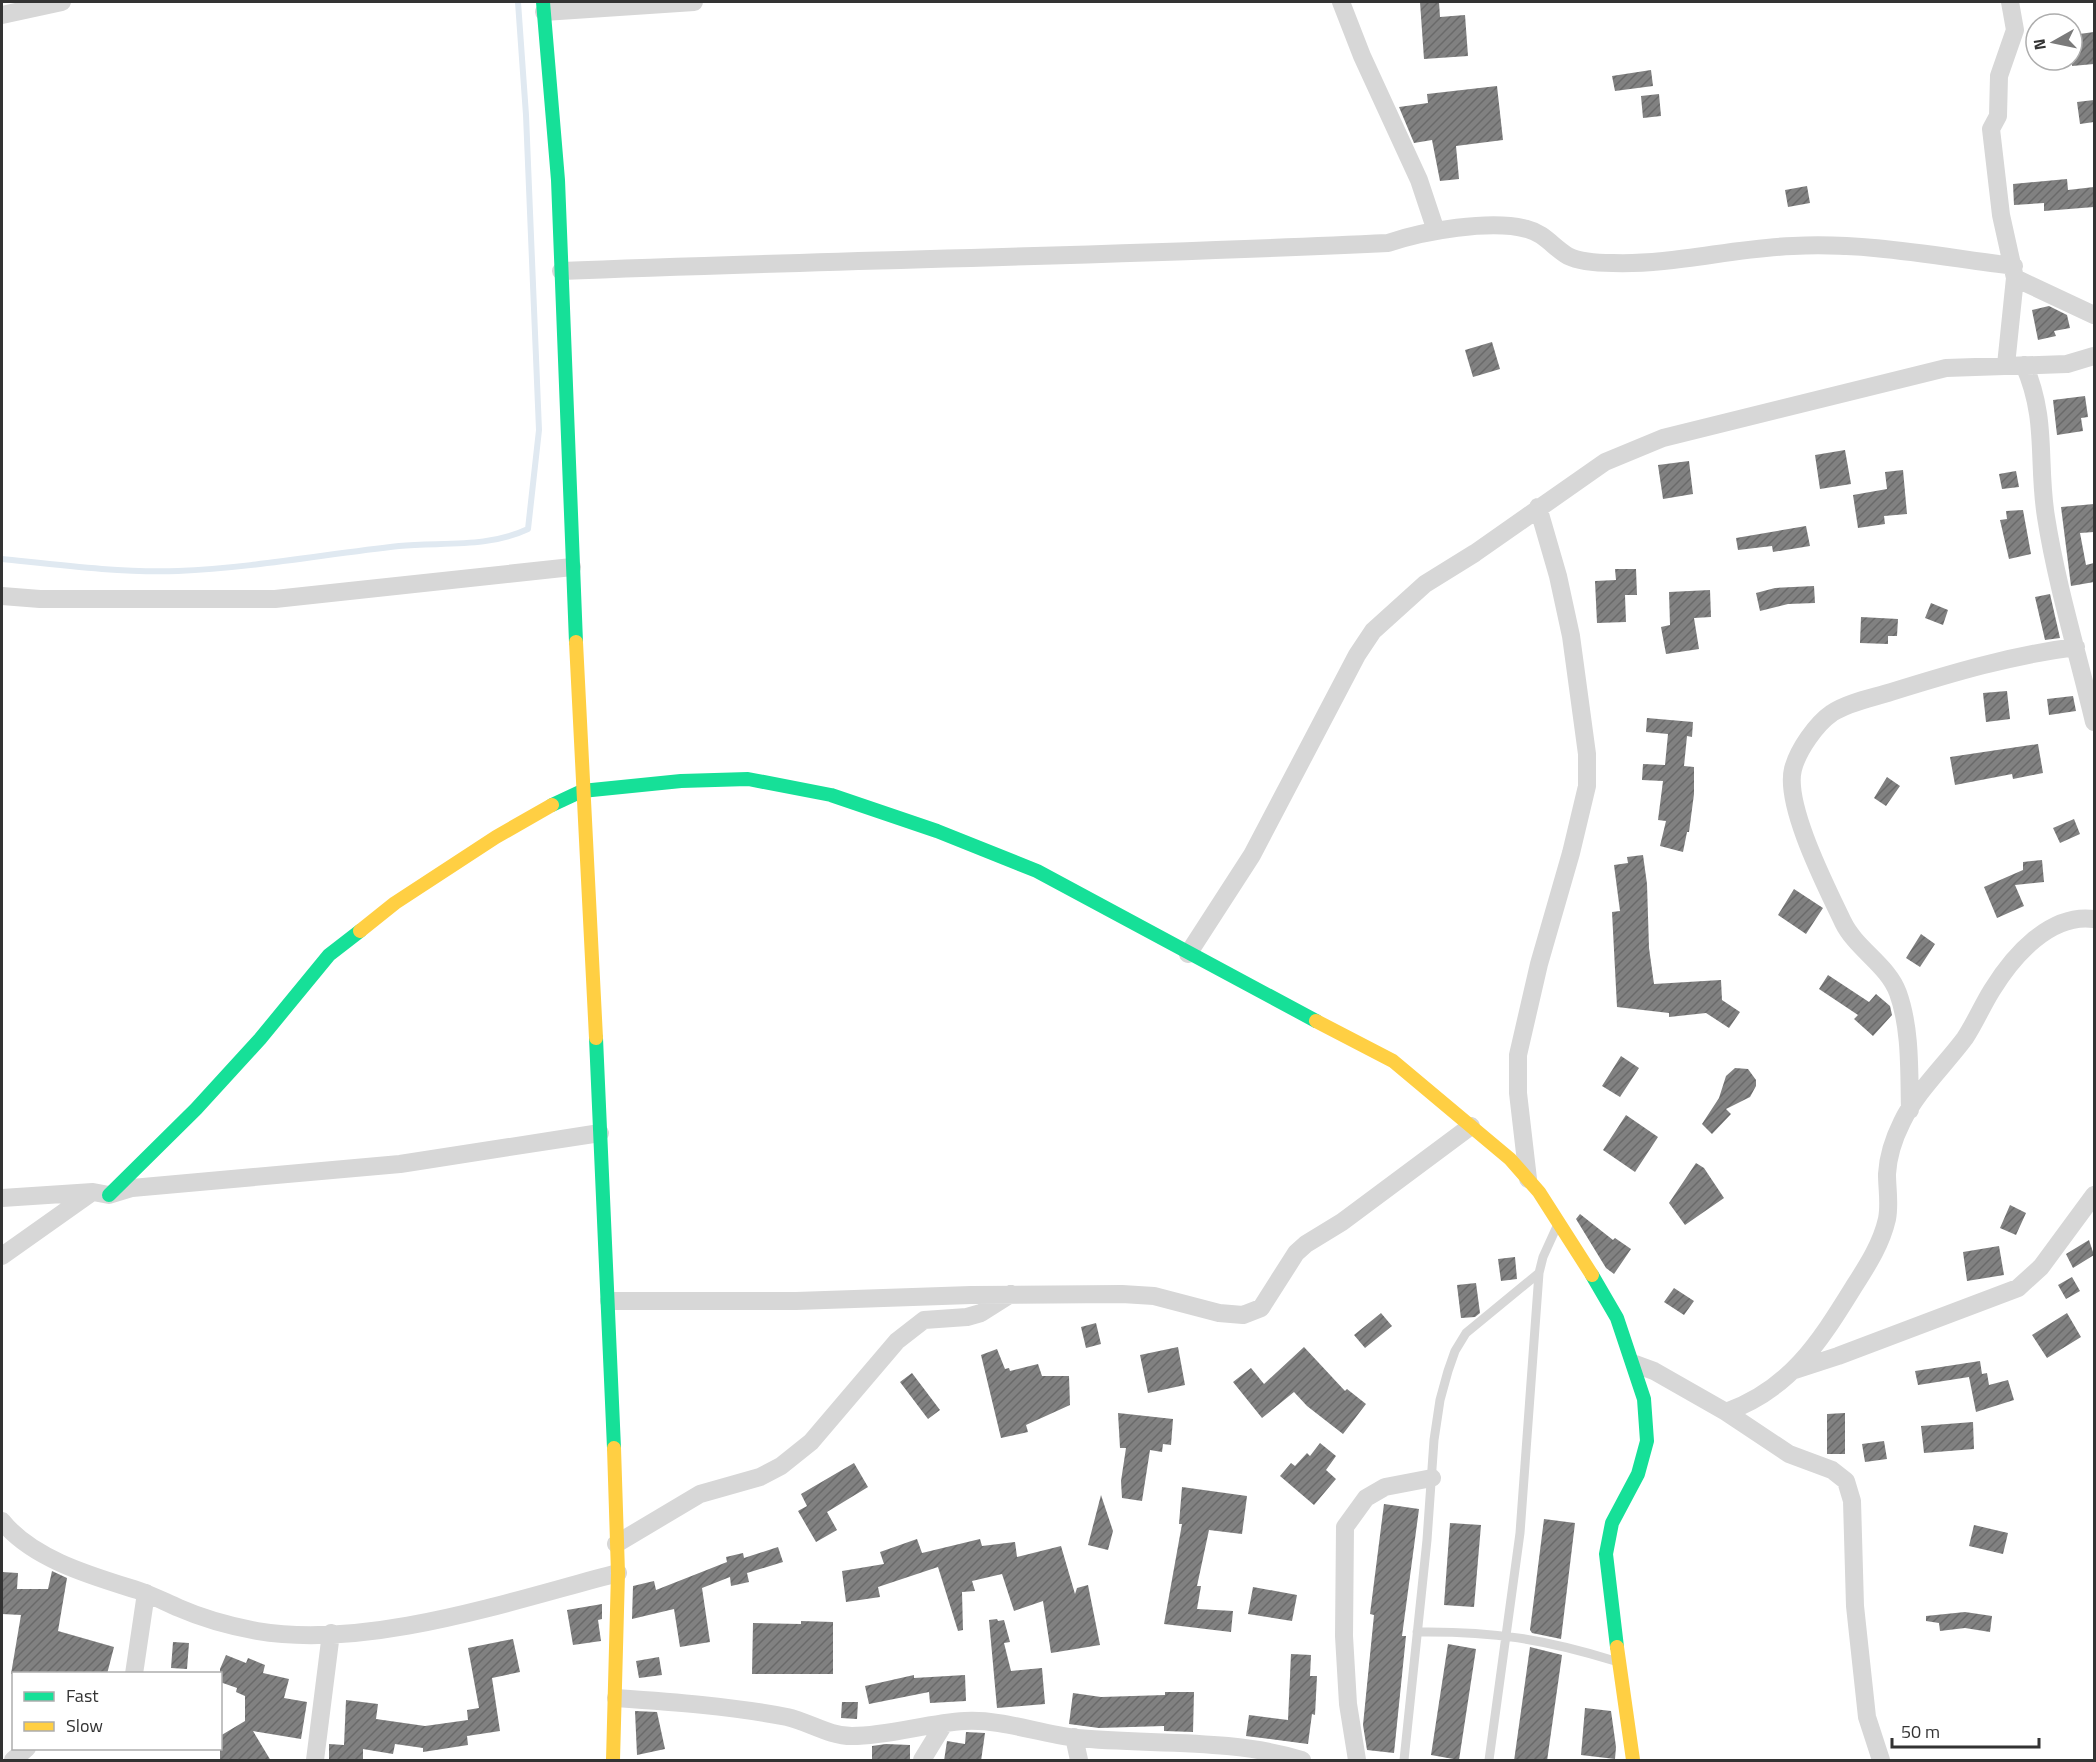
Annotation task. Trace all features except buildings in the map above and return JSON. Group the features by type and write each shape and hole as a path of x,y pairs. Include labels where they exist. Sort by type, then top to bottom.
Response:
{"street":[{"path":"2,15 62,2"},
{"path":"613,1761 618,1573 609,1301 600,1169 594,964 582,790 558,180 544,7 694,2"},
{"path":"1341,2 1362,56 1419,180 1436,231"},
{"path":"2006,365 2014,272 2001,215 1991,129 1998,116 1999,76 2015,30 2010,2"},
{"path":"561,271 811,261 945,261 1350,245 1388,243 1421,232 1490,226 1526,228 1543,236 1569,257 1613,263 1793,246 1842,245 1884,248 2014,272 2094,315"},
{"path":"1188,954 1252,855 1357,655 1373,631 1425,584 1475,553 1605,462 1663,438 1946,368 2067,364 2094,356"},
{"path":"2024,365 2038,402 2046,515 2055,568 2094,722"},
{"path":"1528,1179 1518,1093 1518,1055 1539,964 1571,853 1587,786 1587,754 1571,636 1558,576 1538,507"},
{"path":"2,596 40,599 275,599 572,567"},
{"path":"1910,1110 1905,1029 1898,993 1892,981 1844,924 1806,844 1796,804 1793,770 1799,755 1822,722 1842,708 1926,680 2016,655 2076,646"},
{"path":"2,1256 101,1194 196,1109 260,1039 329,955 395,903 538,811 582,790 681,782 748,779 831,795 937,831 1037,871 1188,954 1393,1061 1471,1125 1528,1179 1559,1221 1617,1318 1635,1364 1644,1399 1647,1441 1638,1474 1626,1501 1612,1523 1606,1554 1618,1662 1633,1761"},
{"path":"1726,1412 1756,1400 1795,1370 1826,1333 1880,1243 1887,1217 1890,1154 1903,1120 1965,1037 1992,990 2028,945 2067,921 2094,918"},
{"path":"609,1301 796,1301 1011,1294 1132,1295 1178,1301 1219,1313 1243,1315 1261,1308 1278,1285 1296,1253 1306,1244 1342,1222 1471,1125"},
{"path":"2,1198 101,1194 132,1188 400,1164 600,1133"},
{"path":"1795,1370 2018,1288 2041,1267 2094,1195"},
{"path":"616,1544 699,1494 760,1477 781,1466 811,1442 897,1341 924,1320 967,1317 981,1313 1011,1294"},
{"path":"1635,1364 1654,1371 1726,1412 1775,1446 1803,1460 1832,1470 1846,1481 1852,1501 1855,1606 1867,1717 1881,1761"},
{"path":"1357,1761 1348,1704 1344,1635 1345,1527 1366,1498 1385,1487 1432,1478"},
{"path":"2,1521 27,1545 92,1574 146,1593 210,1620 290,1634 331,1634 388,1628 434,1619 618,1573"},
{"path":"134,1672 146,1593"},
{"path":"315,1761 331,1634"},
{"path":"616,1698 717,1706 790,1718 842,1735 852,1736 965,1721 1030,1728 1074,1737 1225,1747 1286,1755 1302,1761"},
{"path":"922,1761 944,1725"},
{"path":"1074,1737 1079,1761"},
{"path":"13,1761 26,1750"}],"lane":[{"path":"1489,1761 1521,1533 1539,1273 1546,1248 1559,1221"},
{"path":"1404,1761 1440,1400 1455,1350 1466,1333 1539,1273"},
{"path":"1417,1632 1506,1634 1570,1647 1618,1662"}],"waterway":[{"path":"2,559 112,570 178,571 261,564 399,546 481,542 528,529 539,430 526,115 518,2"}],"traffic: fast":[{"path":"543,2 558,180 576,642"},
{"path":"552,805 582,791 681,781 748,779 831,795 937,831 1037,871 1316,1021"},
{"path":"109,1195 196,1109 260,1039 329,955 360,931"},
{"path":"596,1038 614,1448"},
{"path":"1592,1275 1617,1318 1644,1399 1647,1441 1638,1474 1612,1523 1606,1554 1617,1647"}],"traffic: slow":[{"path":"576,642 596,1038"},
{"path":"360,931 395,903 496,837 552,805"},
{"path":"1316,1021 1393,1061 1510,1159 1539,1192 1592,1275"},
{"path":"613,1760 618,1573 614,1448"},
{"path":"1617,1647 1633,1760"}]}
